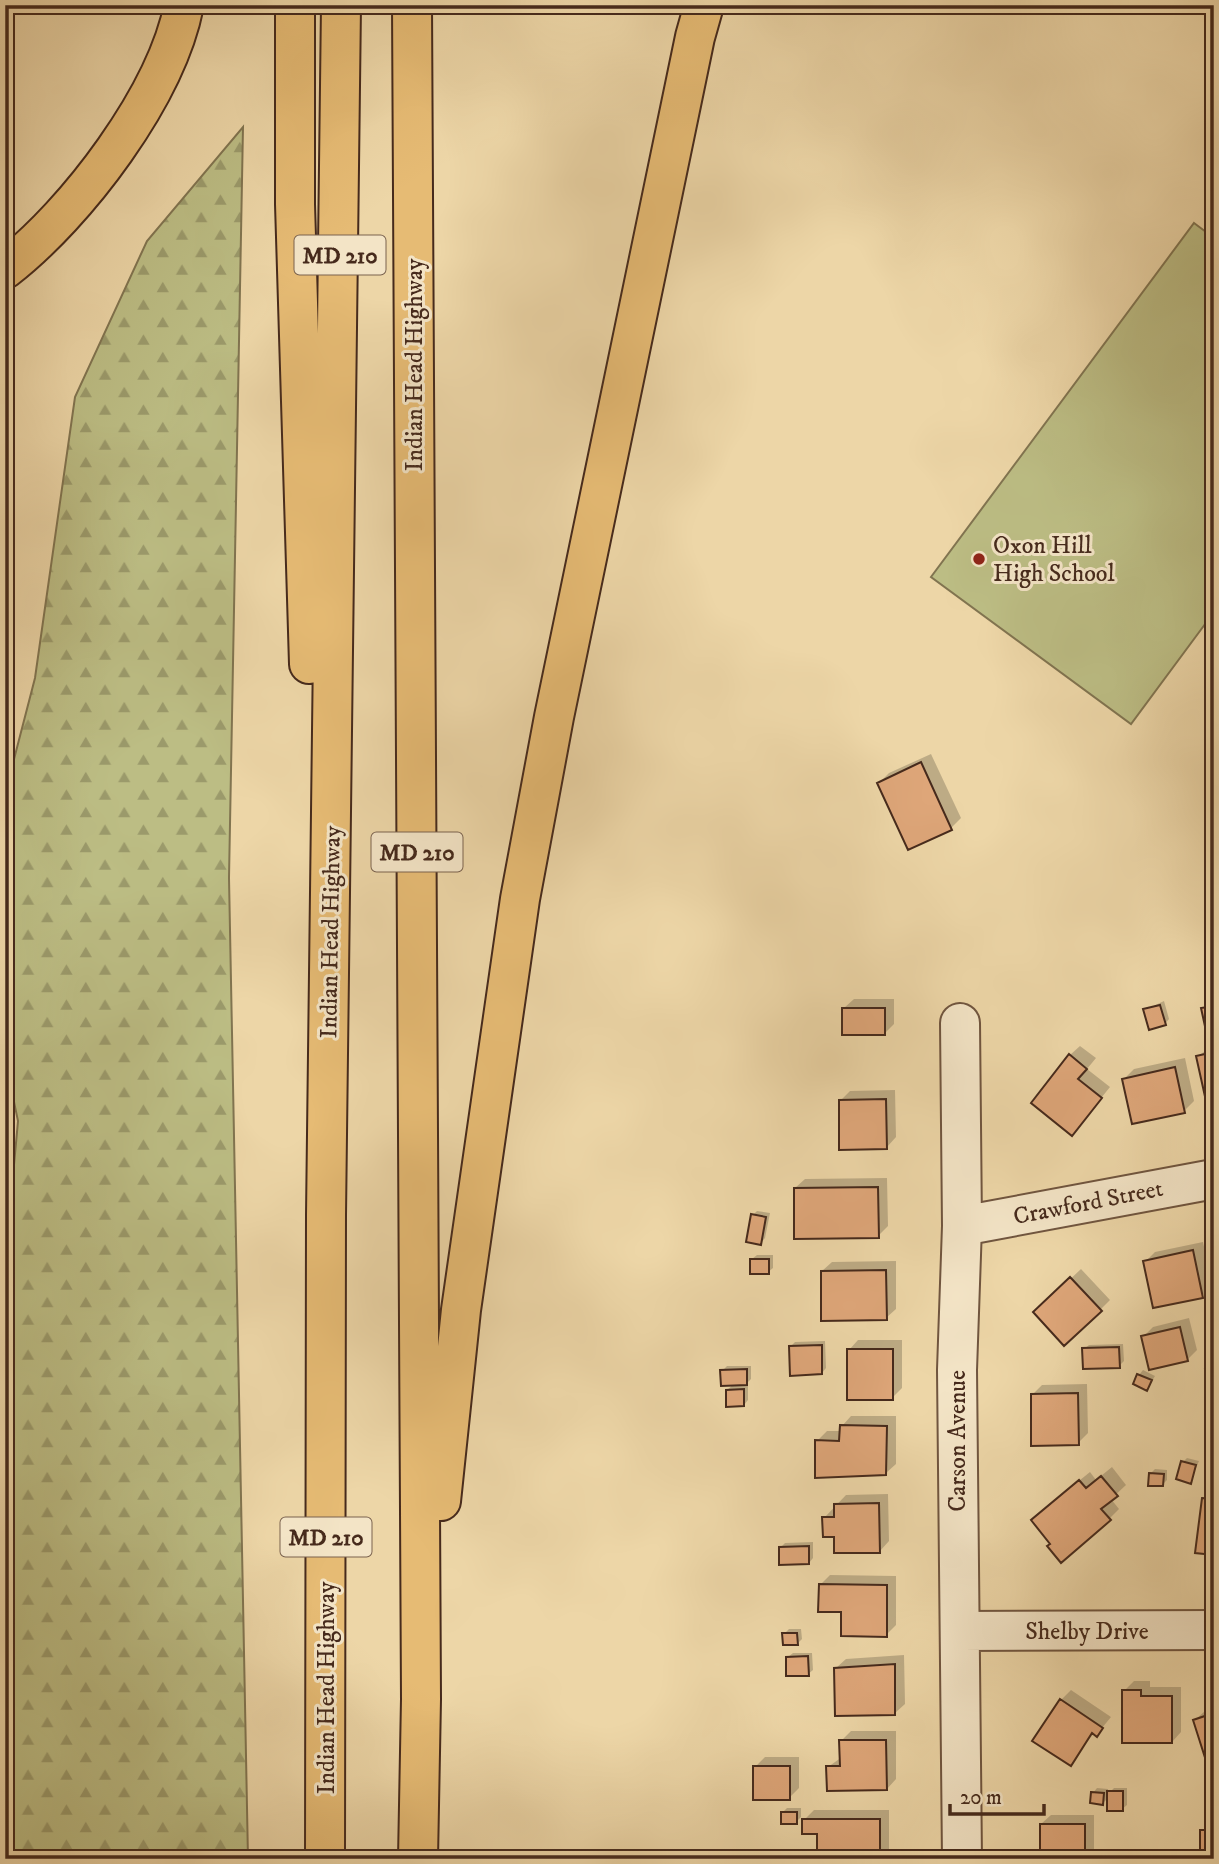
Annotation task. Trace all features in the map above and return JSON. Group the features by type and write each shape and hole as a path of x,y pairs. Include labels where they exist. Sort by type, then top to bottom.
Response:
{"highway":[{"path":"5,269 25,254 80,196 138,116 179,29 184,5"},
{"path":"295,5 296,231 326,1215"},
{"name":"Indian Head Highway","path":"326,1859 326,1215 341,5"},
{"name":"Indian Head Highway","path":"412,5 421,1699 418,1859"},
{"path":"421,1699 461,1310 520,899 554,717 699,16"}],"street":[{"name":"Carson Avenue","path":"960,1023 962,1226 957,1370 961,1859"},
{"name":"Crawford Street","path":"962,1226 1214,1179"},
{"name":"Shelby Drive","path":"960,1631 1214,1630"}],"green space":[{"path":"243,127 229,878 248,1859 5,1859 5,1263 18,1121 5,1059 5,794 35,678 75,397 147,241"},
{"path":"1194,223 1214,238 1214,612 1131,724 931,577"}],"building":[{"path":"921,762 952,830 908,850 877,783"},
{"path":"1160,1005 1166,1025 1149,1030 1143,1009"},
{"path":"1214,1006 1214,1039 1208,1040 1201,1008"},
{"path":"842,1008 885,1008 885,1035 842,1035"},
{"path":"1214,1052 1214,1099 1206,1101 1196,1056"},
{"path":"1069,1054 1087,1069 1078,1079 1102,1098 1072,1136 1031,1103"},
{"path":"1175,1067 1185,1113 1132,1124 1122,1079"},
{"path":"886,1099 887,1149 839,1150 839,1100"},
{"path":"878,1187 879,1238 794,1239 794,1188"},
{"path":"751,1214 766,1217 761,1245 746,1242"},
{"path":"1193,1250 1203,1298 1153,1308 1143,1261"},
{"path":"750,1259 769,1259 769,1274 750,1274"},
{"path":"886,1270 887,1320 821,1321 821,1271"},
{"path":"1070,1277 1102,1311 1064,1346 1033,1312"},
{"path":"1180,1327 1188,1361 1149,1370 1141,1336"},
{"path":"822,1345 822,1374 790,1376 789,1346"},
{"path":"1119,1347 1120,1368 1083,1369 1082,1348"},
{"path":"847,1349 893,1349 893,1400 847,1400"},
{"path":"1214,1368 1214,1385 1207,1386 1205,1369"},
{"path":"747,1369 747,1385 721,1386 720,1370"},
{"path":"1137,1374 1152,1380 1147,1391 1133,1384"},
{"path":"744,1389 744,1406 726,1407 726,1390"},
{"path":"1078,1393 1079,1445 1031,1446 1031,1394"},
{"path":"840,1425 887,1426 886,1475 815,1478 815,1440 839,1441"},
{"path":"1181,1461 1196,1465 1191,1484 1176,1479"},
{"path":"1149,1473 1164,1474 1163,1486 1148,1486"},
{"path":"1101,1476 1118,1496 1101,1509 1111,1520 1061,1563 1031,1520 1079,1480 1086,1488"},
{"path":"1202,1498 1213,1499 1214,1555 1195,1553"},
{"path":"879,1503 880,1553 834,1553 834,1537 823,1537 822,1517 834,1517 834,1504"},
{"path":"809,1546 809,1564 779,1565 779,1547"},
{"path":"819,1584 887,1585 887,1637 841,1636 841,1612 818,1612"},
{"path":"782,1633 797,1633 798,1645 783,1645"},
{"path":"808,1656 809,1676 786,1676 786,1657"},
{"path":"895,1664 895,1715 835,1716 834,1668"},
{"path":"1122,1690 1141,1690 1141,1696 1172,1696 1172,1743 1122,1743"},
{"path":"1060,1699 1103,1728 1097,1737 1092,1733 1071,1766 1032,1741"},
{"path":"1214,1713 1214,1765 1208,1767 1193,1720"},
{"path":"839,1740 886,1740 887,1790 827,1791 826,1766 840,1766"},
{"path":"753,1766 790,1766 790,1800 753,1800"},
{"path":"1107,1791 1123,1791 1123,1811 1107,1811"},
{"path":"1091,1792 1104,1793 1103,1805 1090,1803"},
{"path":"781,1812 797,1812 797,1824 781,1824"},
{"path":"802,1819 880,1819 880,1859 817,1859 817,1834 802,1834"},
{"path":"1040,1824 1085,1824 1085,1859 1040,1859"},
{"path":"1200,1830 1214,1830 1214,1859 1200,1859"}],"place":[{"name":"Oxon Hill High School","path":"979,559"}]}
